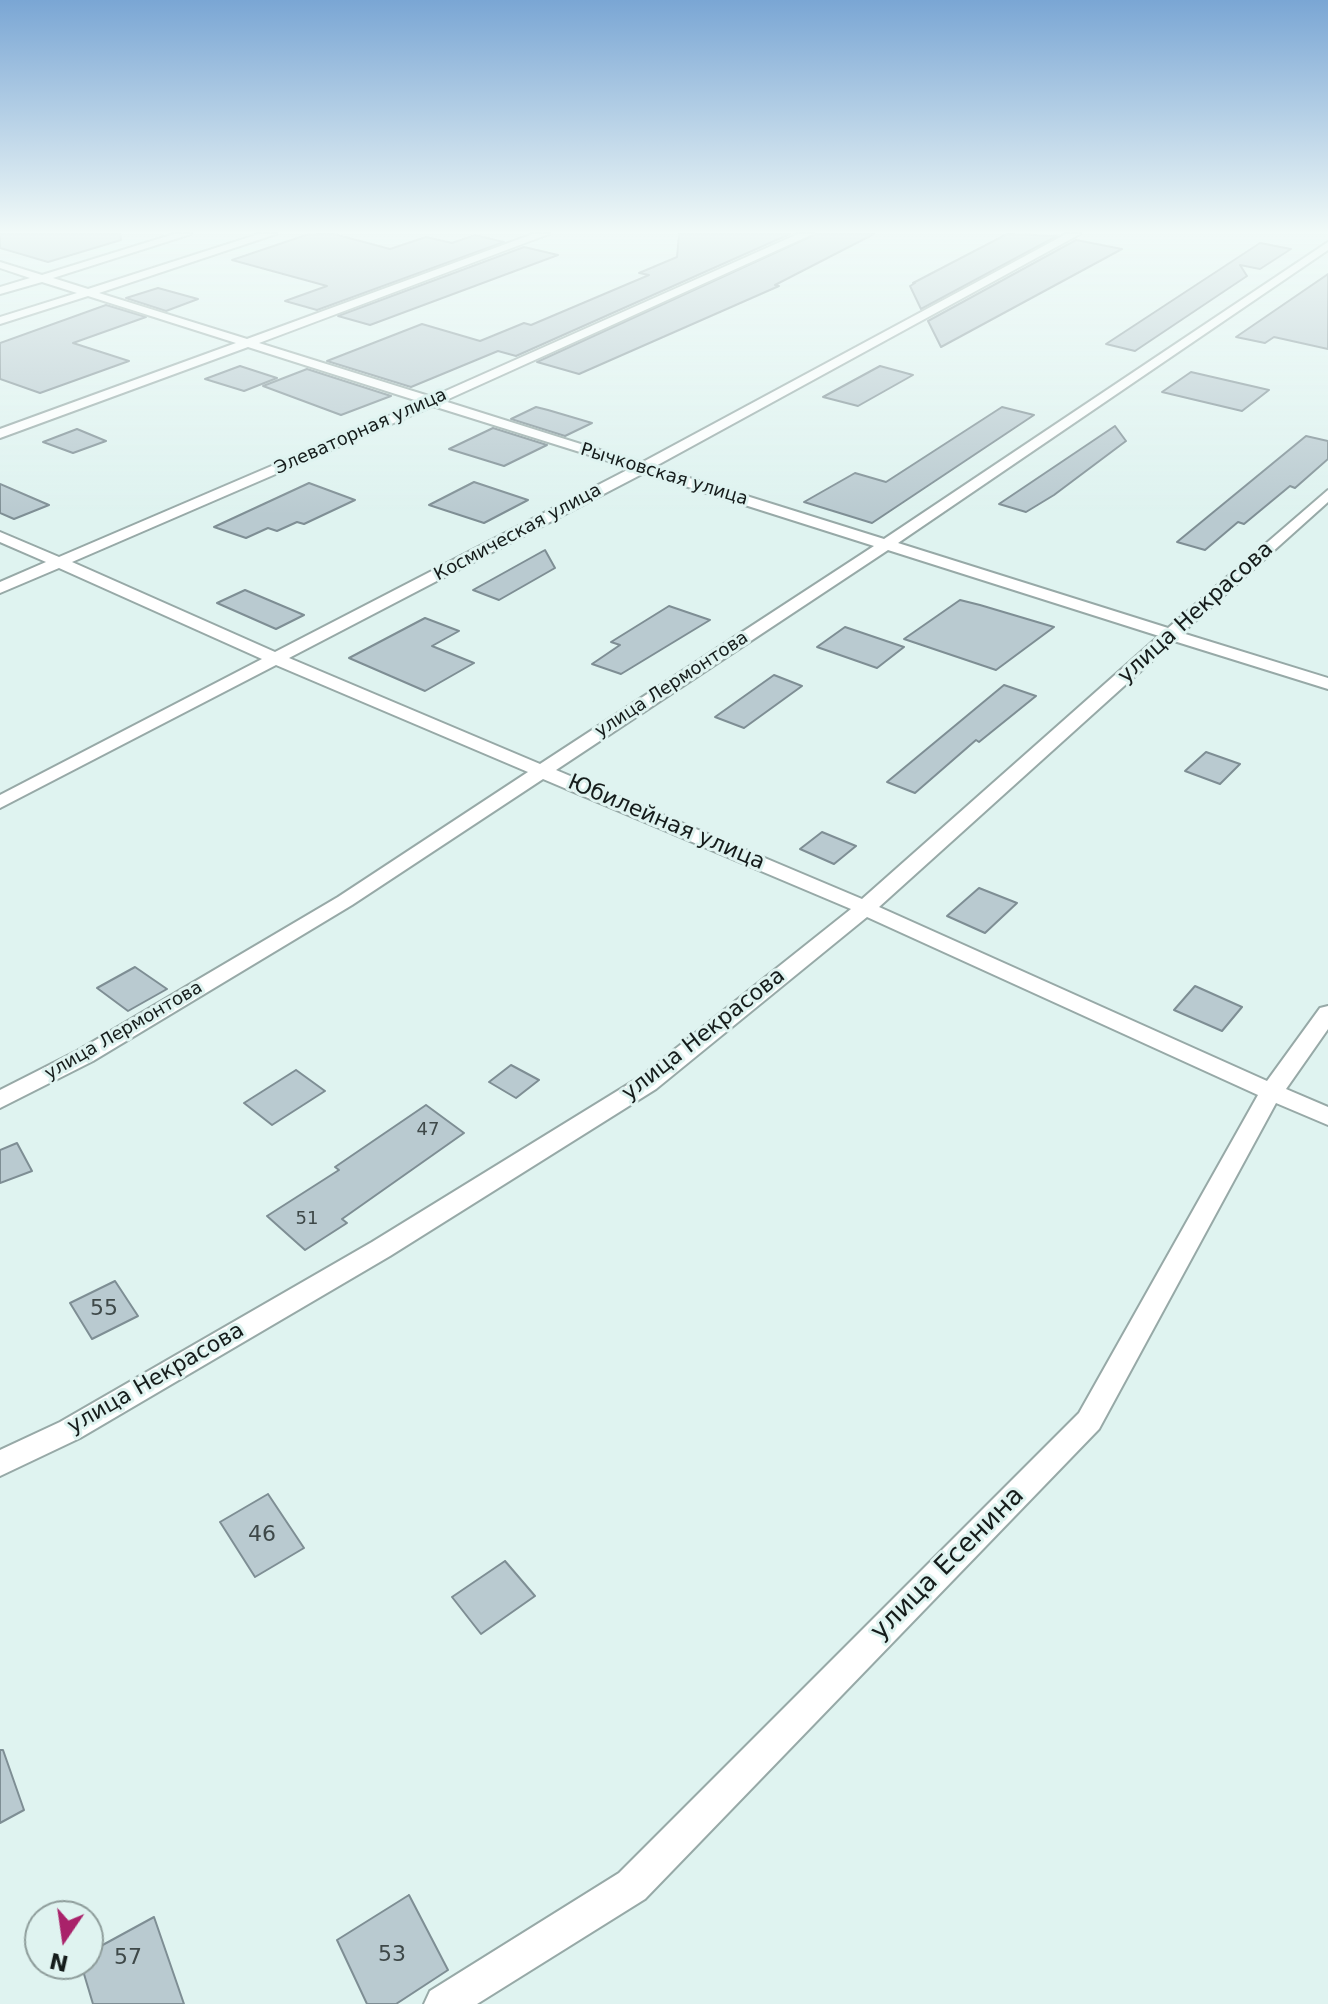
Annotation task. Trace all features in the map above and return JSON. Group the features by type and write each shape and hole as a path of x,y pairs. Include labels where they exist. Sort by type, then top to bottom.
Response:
{"street":[{"name":"Рычковская улица","path":"197,328 1328,684"},
{"path":"0,434 292,328"},
{"name":"Элеваторная улица","path":"0,588 598,328"},
{"name":"Космическая улица","path":"0,802 642,468 902,328"},
{"name":"улица Лермонтова","path":"0,1100 85,1056 345,901 887,544 1206,328"},
{"name":"улица Некрасова","path":"0,1464 70,1430 381,1249 648,1083 865,908 1328,494"},
{"name":"Юбилейная улица","path":"0,536 276,659 865,908 1328,1117"},
{"name":"улица Есенина","path":"443,2004 632,1886 1089,1421 1271,1092 1328,1013"}],"building":[{"path":"43,328 116,328 73,343 129,361 40,393 0,379 0,343"},
{"path":"413,328 434,328 480,341 513,328 580,328 516,356 498,351 411,387 327,361"},
{"path":"612,328 685,328 579,374 537,362"},
{"path":"931,328 977,328 941,347"},
{"path":"1131,328 1170,328 1135,351 1106,344"},
{"path":"1250,328 1328,328 1328,349 1274,337 1265,343 1236,337"},
{"path":"240,366 277,378 244,391 205,379"},
{"path":"880,366 913,375 858,406 823,397"},
{"path":"307,369 391,396 341,415 263,386"},
{"path":"1191,372 1269,390 1242,411 1162,392"},
{"path":"536,407 592,423 565,436 511,419"},
{"path":"1002,407 1034,415 872,523 804,502 855,473 886,482"},
{"path":"1115,426 1126,441 1054,495 1026,512 999,504"},
{"path":"493,428 547,445 504,466 449,449"},
{"path":"77,429 106,441 73,453 43,442"},
{"path":"1306,436 1328,441 1328,459 1295,488 1290,486 1244,524 1238,522 1205,550 1177,542"},
{"path":"474,482 528,500 484,523 429,505"},
{"path":"309,483 355,500 304,524 297,522 277,531 268,528 246,538 214,527"},
{"path":"0,484 49,505 14,519 0,513"},
{"path":"545,550 555,568 499,600 473,590"},
{"path":"245,590 304,615 276,629 217,603"},
{"path":"960,600 1054,627 996,670 904,639"},
{"path":"669,606 710,620 621,674 592,664 620,645 611,642"},
{"path":"425,618 459,631 432,646 474,663 425,691 349,658"},
{"path":"845,627 904,647 877,668 817,647"},
{"path":"774,675 802,686 744,728 715,717"},
{"path":"1004,685 1036,696 979,742 976,740 915,793 887,782"},
{"path":"1206,752 1240,764 1220,784 1185,771"},
{"path":"822,832 856,846 834,864 800,849"},
{"path":"979,888 1017,903 985,933 947,916"},
{"path":"135,967 167,989 128,1011 97,988"},
{"path":"1195,986 1242,1007 1222,1031 1174,1010"},
{"path":"511,1065 539,1080 516,1098 489,1082"},
{"path":"296,1070 325,1091 272,1125 244,1103"},
{"path":"426,1105 464,1133 342,1219 347,1223 305,1250 267,1216 339,1170 335,1167"},
{"path":"17,1143 32,1171 0,1183 0,1150"},
{"path":"115,1281 138,1316 92,1339 70,1303"},
{"path":"268,1494 304,1548 255,1577 220,1522"},
{"path":"505,1561 535,1596 481,1634 452,1597"},
{"path":"0,1750 3,1750 24,1810 0,1823"},
{"path":"409,1895 448,1970 396,2004 367,2004 337,1940"},
{"path":"154,1917 184,2004 93,2004 86,1980 104,1980 104,1944"}]}
